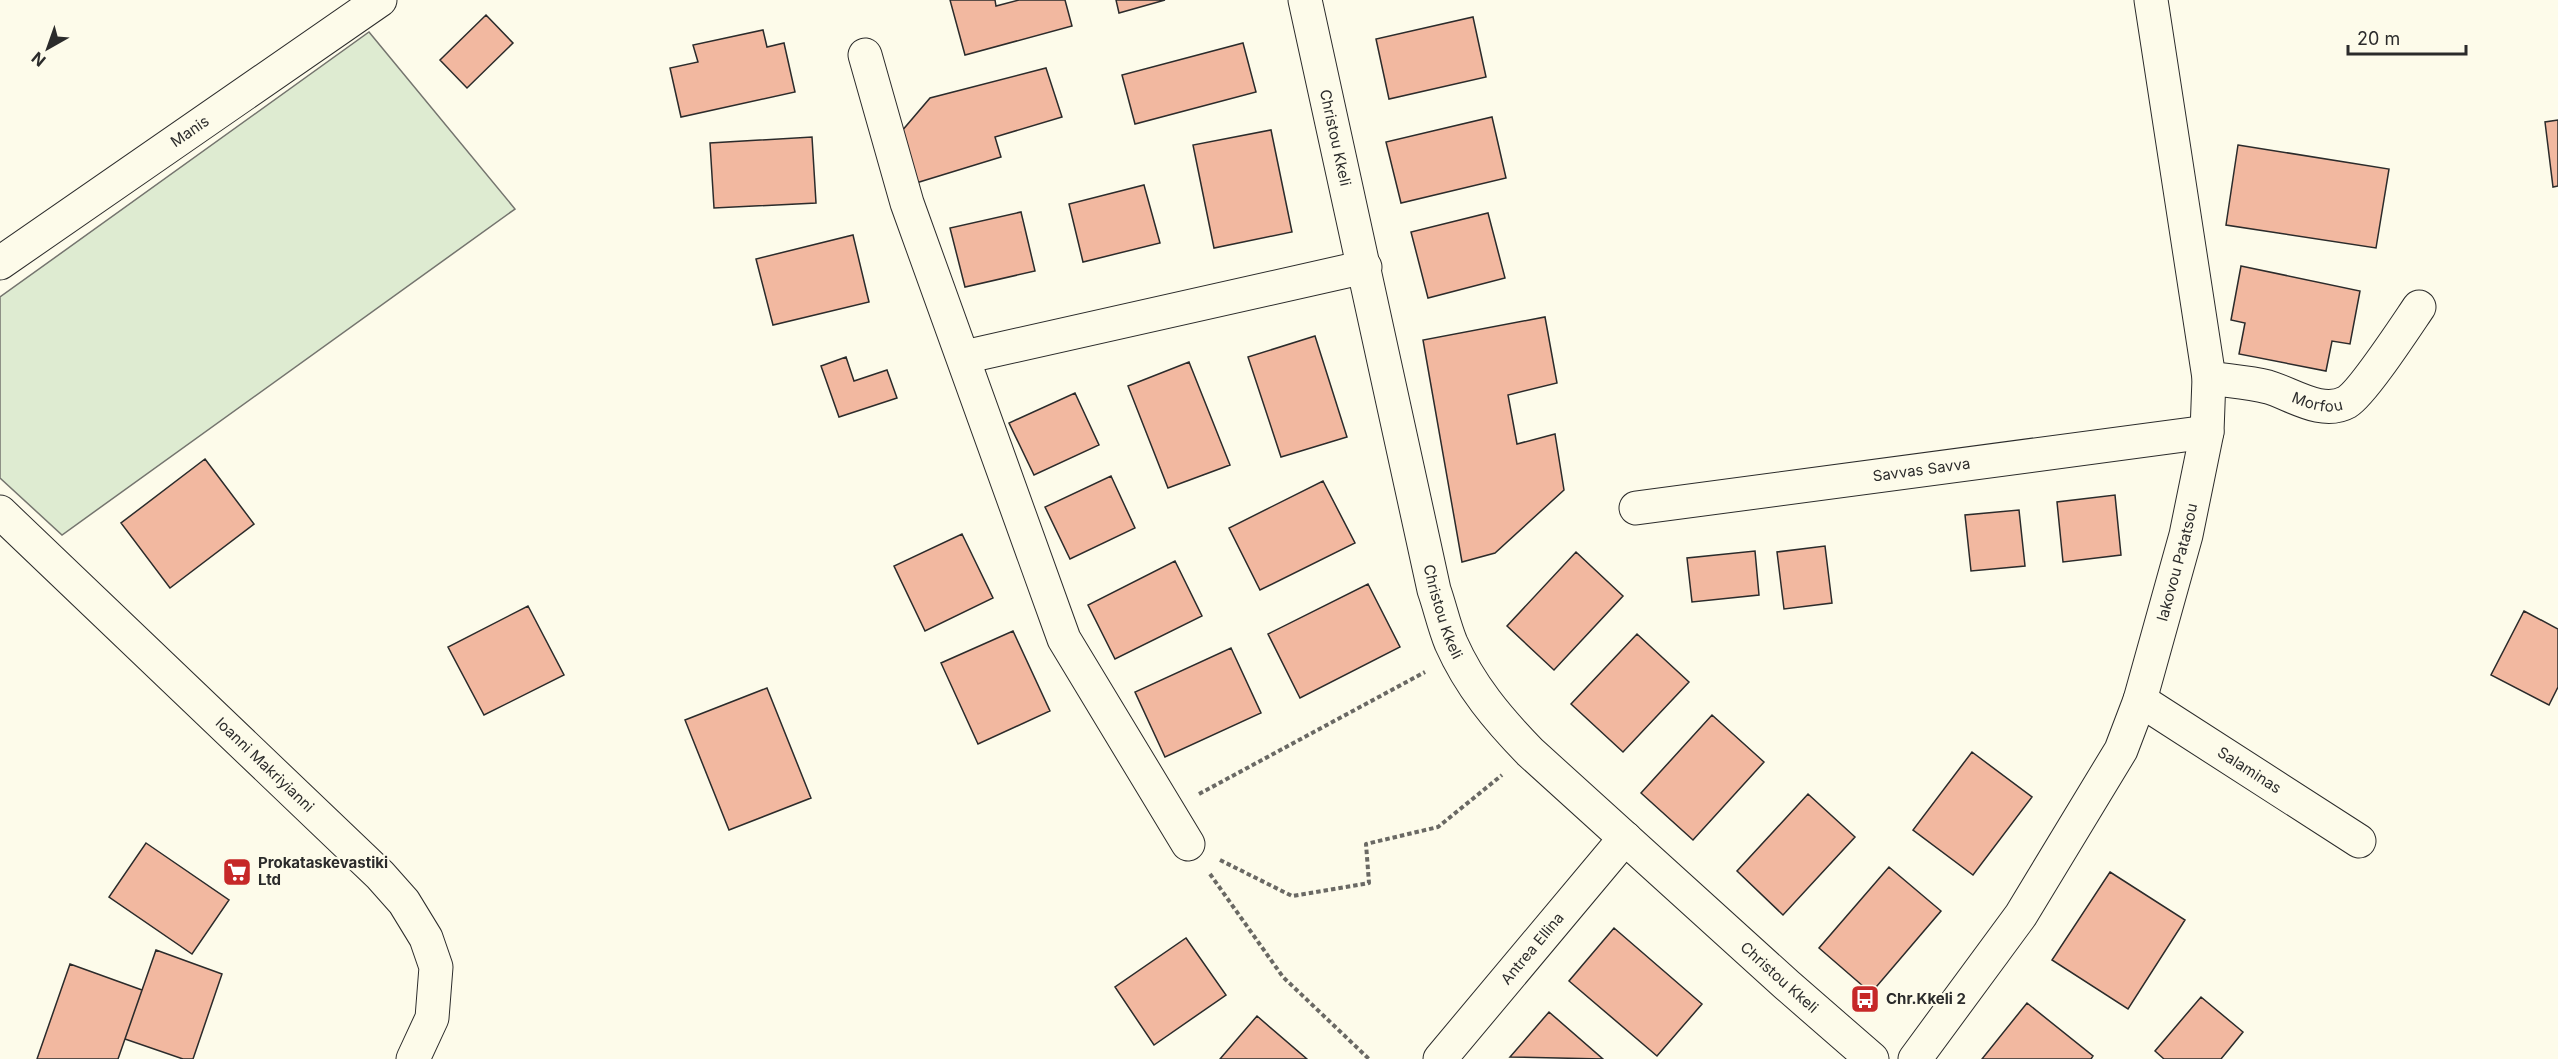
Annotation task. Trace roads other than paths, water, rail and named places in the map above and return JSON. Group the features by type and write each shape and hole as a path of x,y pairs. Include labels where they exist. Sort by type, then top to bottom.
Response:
{"street":[{"name":"Manis","path":"0,263 381,0"},
{"name":"Christou Kkeli","path":"1305,0 1434,590 1451,642 1472,684 1500,721 1530,752 1872,1059"},
{"name":"Iakovou Patatsou","path":"1914,1059 2021,915 2121,750 2140,700 2186,535 2207,432 2209,378 2151,0"},
{"path":"866,55 907,203 1064,639 1188,844"},
{"path":"964,357 1165,314 1365,267"},
{"name":"Morfou","path":"2209,378 2268,387 2312,405 2335,406 2348,402 2360,389 2419,307"},
{"name":"Savvas Savva","path":"1636,508 2207,432"},
{"name":"Ioanni Makriyianni","path":"0,512 371,867 404,902 426,938 436,967 432,1018 412,1059"},
{"name":"Salaminas","path":"2140,700 2359,841"},
{"name":"Antrea Ellina","path":"1440,1059 1625,838"}],"place":[{"name":"Prokataskevastiki Ltd","path":"237,872"},
{"name":"Chr.Kkeli 2","path":"1865,999"}]}
